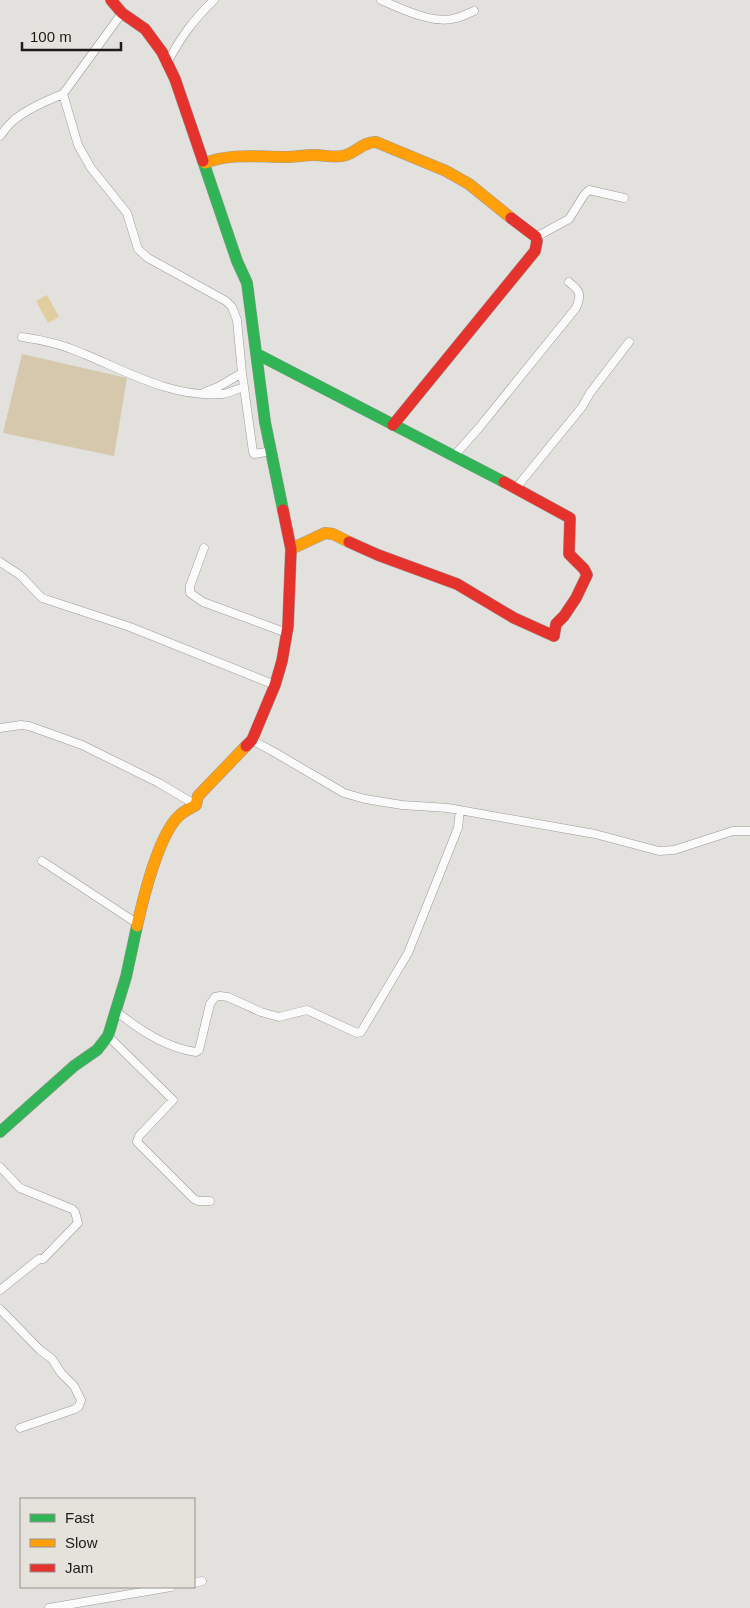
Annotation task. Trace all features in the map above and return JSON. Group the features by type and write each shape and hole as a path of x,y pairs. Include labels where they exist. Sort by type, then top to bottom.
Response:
{"street":[{"path":"0,1132 74,1066 97,1050 108,1036 116,1011 145,892 167,834 180,815 196,805 198,796 252,740 275,685 287,633 290,548 265,422 247,283 237,261 205,163 168,63 145,29 122,13 111,0"},
{"path":"168,63 181,36 214,0"},
{"path":"381,0 412,13 440,19 456,18 474,11"},
{"path":"0,136 20,115 63,94 122,13"},
{"path":"63,94 78,145 91,168 126,214 138,249 148,258 226,301 232,307 237,320 253,452 254,454 272,451"},
{"path":"205,163 218,158 254,155 340,157 351,154 367,142 376,142 446,171 469,184 536,237 535,251 393,425"},
{"path":"536,237 569,219 589,190 624,198"},
{"path":"452,457 478,429 576,308 580,300 580,294 569,282"},
{"path":"22,336 48,341 84,354 140,379 173,390 198,394 224,394 244,386"},
{"path":"516,488 582,407 590,393 629,342"},
{"path":"257,354 452,457 516,488 570,518 569,554 571,559 587,572 587,575 576,598 556,624 554,636 514,618 457,584 378,555 333,534 324,533 290,548"},
{"path":"198,394 218,387 242,373"},
{"path":"204,548 190,586 190,593 203,602 287,633"},
{"path":"0,562 20,575 42,598 130,628 275,685"},
{"path":"0,728 21,725 29,726 82,745 160,783 196,805"},
{"path":"252,740 344,793 374,801 460,810 594,834 659,851 674,850 733,831 750,831"},
{"path":"116,1011 145,1034 182,1049 196,1052 199,1050 210,1004 215,997 220,996 280,1018 307,1010 352,1031 361,1032 408,953 458,828 460,810"},
{"path":"42,861 138,924"},
{"path":"108,1036 173,1100 139,1136 138,1142 194,1199 203,1202 210,1201"},
{"path":"0,1167 20,1188 72,1209 75,1212 78,1223 43,1259 39,1260 0,1290"},
{"path":"0,1309 40,1350 52,1359 61,1373 74,1386 81,1400 75,1409 20,1428"},
{"path":"49,1608 164,1588"}],"shaded area":[{"path":"47,295 59,317 48,323 36,301"},
{"path":"22,354 127,378 114,456 3,433"}],"traffic: fast":[{"path":"203,161 237,261 247,283 265,422 283,510"},
{"path":"257,354 504,482"},
{"path":"0,1132 74,1066 97,1050 108,1036 126,977 137,926"}],"traffic: slow":[{"path":"205,163 225,158 254,156 285,157 315,155 339,157 347,155 366,144 376,142 446,171 469,184 511,218"},
{"path":"291,549 325,533 333,534 349,542"},
{"path":"137,926 153,867 165,836 172,824 182,814 196,805 198,796 246,746"}],"traffic: jam":[{"path":"111,0 122,13 145,29 162,52 175,79 203,161"},
{"path":"393,425 535,251 536,237 511,218"},
{"path":"349,542 378,555 457,584 514,618 554,636 556,624 576,598 587,575 584,569 569,554 570,518 504,482"},
{"path":"246,746 252,740 275,685 282,661 288,626 291,549 283,510"}]}
